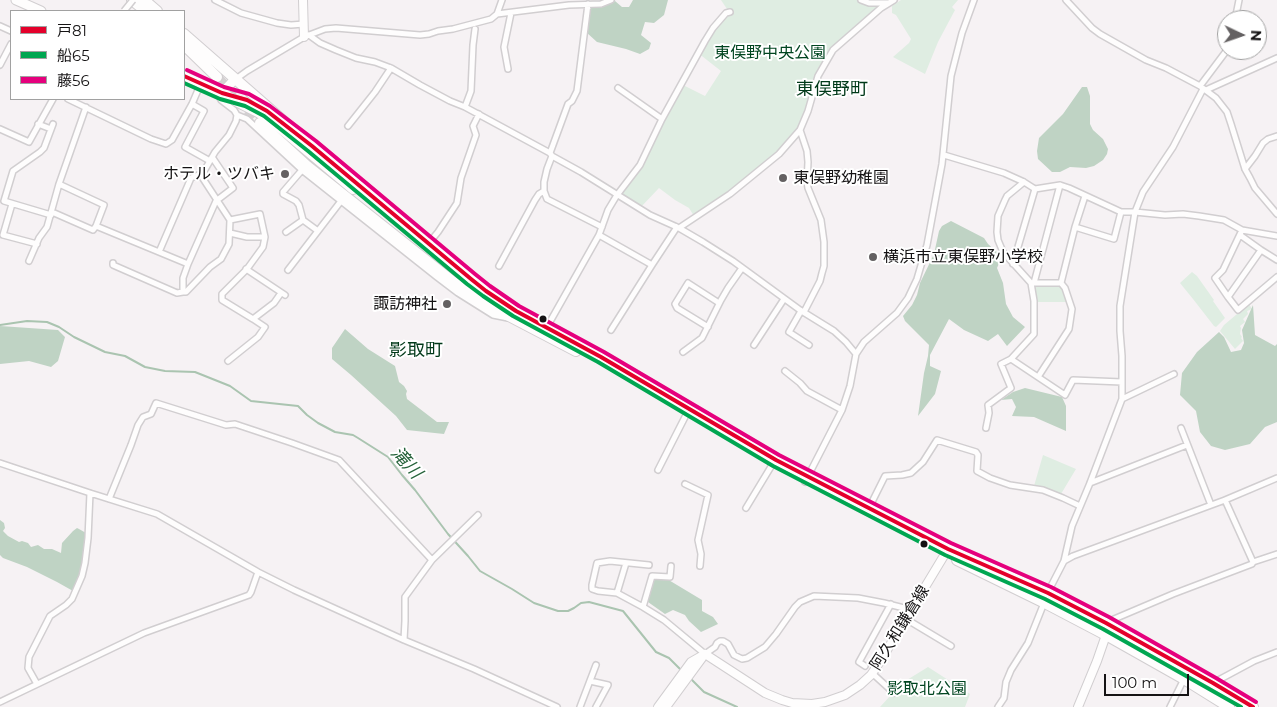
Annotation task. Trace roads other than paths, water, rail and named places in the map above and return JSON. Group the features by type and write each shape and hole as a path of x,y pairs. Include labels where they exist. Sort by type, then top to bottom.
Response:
{"highway":[{"path":"132,0 145,10"},
{"path":"144,0 156,10"},
{"path":"185,35 428,244 500,301 608,360 806,480 946,552 1045,599 1109,624 1253,707"},
{"path":"185,45 217,77"},
{"path":"222,93 238,97 262,108 312,146"},
{"path":"222,93 272,121 474,290 513,318"},
{"path":"260,123 271,138 477,299 606,367 772,465 869,509 946,552"},
{"path":"1045,599 1229,707"}],"main road":[{"path":"16,0 29,9"},
{"path":"303,0 306,36"},
{"path":"185,76 222,93 235,79"},
{"name":"阿久和鎌倉線","path":"705,654 765,693 792,703 817,703 845,695 860,685 872,673 946,552"},
{"path":"1078,707 1097,661 1109,624"},
{"path":"658,707 691,662 705,654"},
{"path":"666,707 705,654"}],"street":[{"path":"216,0 241,12 277,23 304,24"},
{"path":"235,79 306,36 325,29 336,28 420,35 429,34 491,19 497,14 502,0"},
{"path":"497,14 569,5 602,4 611,0"},
{"path":"861,0 869,4 888,3"},
{"path":"611,330 678,228 730,194 774,159 800,130 808,111 818,76 828,57 839,44 874,14 894,0"},
{"path":"806,480 842,410 850,386 856,354 864,342 897,313 908,298 917,279 929,236 938,192 944,155 950,76 962,33 974,0"},
{"path":"1068,1 1092,28 1100,34 1146,60 1166,68 1203,88 1216,98 1232,124 1245,169 1255,188 1277,214"},
{"path":"588,4 577,91 572,101 568,104 551,155 544,182 544,191 547,199 602,227"},
{"path":"547,328 599,235 608,210 640,165 662,119 705,41 717,23 726,13 730,12"},
{"path":"508,70 504,47 511,13"},
{"path":"465,107 471,91 475,29"},
{"path":"306,36 356,58 391,68 450,101 479,114 581,172 650,215 703,242 839,335 856,354"},
{"path":"0,65 10,46"},
{"path":"1203,88 1277,58"},
{"path":"998,707 1004,698 1010,670 1028,643 1045,599 1064,561 1072,526 1122,399 1120,306 1135,212 1143,192 1173,147 1203,88 1221,60"},
{"path":"348,126 376,92 391,68"},
{"path":"70,100 163,144 172,140 192,104 201,83"},
{"path":"618,88 662,119"},
{"path":"222,93 221,100 234,110 237,115 247,119 271,138 302,170 458,293 493,315 513,318"},
{"path":"0,129 28,142 52,100"},
{"path":"183,292 183,278 188,264 216,200 233,188 211,159 185,147 204,111 192,104"},
{"path":"28,261 52,214 59,184 86,107"},
{"path":"428,244 457,203 461,178 476,135 473,126 479,114"},
{"path":"159,252 190,178 203,173 229,135 237,115"},
{"path":"38,124 52,127 44,148 12,171 4,201 52,214 93,230 104,204 59,184"},
{"path":"800,130 807,151 808,188 821,220 824,242 824,266 820,281 789,332 809,345"},
{"path":"1245,169 1263,143 1277,136"},
{"path":"944,155 1004,173 1036,189 1060,185 1121,212 1156,215 1183,214 1224,220 1261,250 1277,260"},
{"path":"302,170 283,192 299,205 303,220 318,231"},
{"path":"112,263 177,293 186,292 210,267 221,259 229,244 230,220 200,174"},
{"path":"1024,182 1007,196 998,216 996,232 1002,252 1032,283 1061,283"},
{"path":"986,428 990,413 988,405 1011,388 1001,364 1011,359 1034,334 1032,283 1060,185"},
{"path":"1012,264 1036,189"},
{"path":"499,266 535,200 544,191"},
{"path":"1061,283 1085,196"},
{"path":"288,270 341,201"},
{"path":"12,204 3,235 37,244"},
{"path":"1075,227 1114,239 1121,212"},
{"path":"228,361 258,337 265,327 222,300 222,294 246,269 263,247 265,237 260,214 230,220"},
{"path":"286,232 303,220"},
{"path":"96,226 188,264"},
{"path":"230,232 247,237 265,237"},
{"path":"1241,232 1277,236"},
{"path":"1241,232 1223,270 1214,278 1238,310 1277,277"},
{"path":"599,235 652,265"},
{"path":"1228,296 1261,250"},
{"path":"683,352 700,341 719,303 742,268"},
{"path":"246,269 283,294 253,319"},
{"path":"708,327 677,308 675,304 688,283 719,303"},
{"path":"1038,377 1069,329 1072,310 1065,288 1061,283"},
{"path":"754,345 784,299"},
{"path":"1011,359 1065,394 1073,380 1122,382"},
{"path":"785,371 807,391 842,410"},
{"path":"1122,399 1174,374"},
{"path":"109,499 138,425 143,417 151,414 156,403 226,425 235,424 339,460 432,560"},
{"path":"658,470 686,415"},
{"path":"1181,428 1211,504"},
{"path":"869,509 885,476 911,473 923,462 937,440 976,452 978,455 977,471 990,478 1010,485 1043,490 1080,506"},
{"path":"1090,483 1187,445"},
{"path":"0,463 157,514 258,572 294,590 557,707"},
{"path":"746,508 772,465"},
{"path":"1064,561 1225,500 1277,478"},
{"path":"685,484 708,495 698,540 701,554 700,566"},
{"path":"37,684 28,668 30,652 50,616 72,599 82,576 88,538 90,493"},
{"path":"1225,500 1253,562"},
{"path":"404,640 406,621 405,597 432,560 478,515"},
{"path":"1109,624 1117,617 1277,554"},
{"path":"649,565 610,561 597,563 592,588 598,591 617,594 643,606 664,620 705,654 715,647 717,643 723,641 728,644 734,655 742,659 747,658 765,647 795,606 814,596 858,598 912,610"},
{"path":"617,594 626,563"},
{"path":"643,606 652,576 670,577 671,566"},
{"path":"0,702 144,633 249,595 258,572"},
{"path":"865,666 859,662 891,604"},
{"path":"906,619 951,646"},
{"path":"1213,683 1254,661 1277,652"},
{"path":"580,707 596,665"},
{"path":"872,673 894,693"},
{"path":"1170,707 1184,679"},
{"path":"590,681 608,685 596,707"}],"waterway":[{"name":"滝川","path":"0,325 27,321 47,322 105,352 125,356 145,367 165,371 195,372 230,386 251,401 298,406 318,423 335,432 353,435 388,457 448,534 480,571 534,603 558,611 568,611 581,603 589,602 623,611 656,652 669,658 682,671"},
{"name":"滝川","path":"691,679 704,692 737,707"}],"tunnel":[{"path":"217,77 260,123"}],"place":[{"name":"ホテル・ツバキ","path":"285,174"},
{"name":"東俣野幼稚園","path":"783,178"},
{"name":"横浜市立東俣野小学校","path":"873,257"},
{"name":"諏訪神社","path":"447,304"}],"district":[{"name":"東俣野町","path":"832,90"},
{"name":"影取町","path":"416,351"}],"park label":[{"name":"東俣野中央公園","path":"770,53"},
{"name":"影取北公園","path":"927,689"}]}
